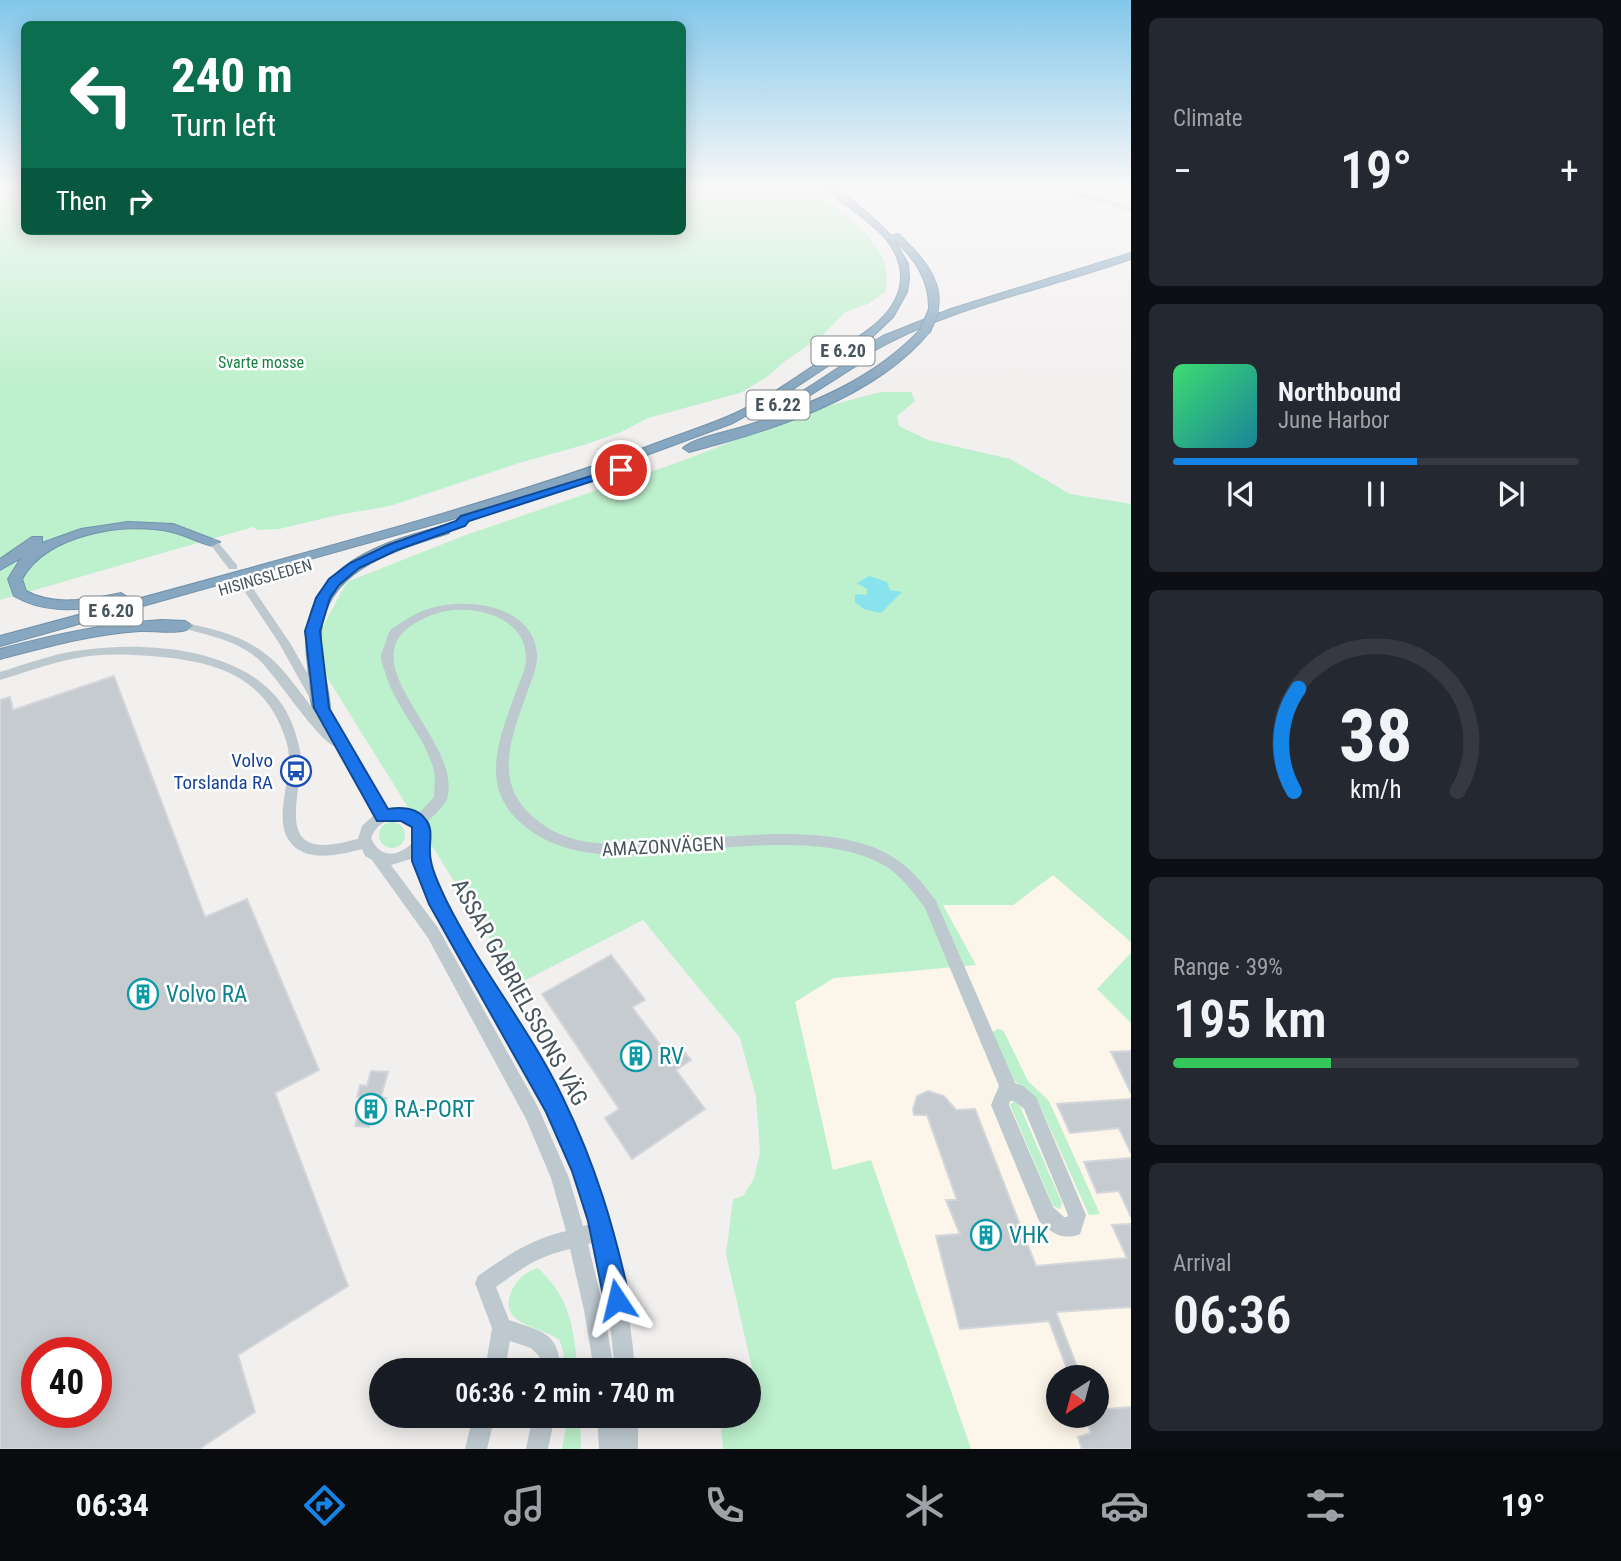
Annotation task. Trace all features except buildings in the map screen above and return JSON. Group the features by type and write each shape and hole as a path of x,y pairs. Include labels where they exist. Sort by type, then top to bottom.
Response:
{"highway":[{"name":"HISINGSLEDEN","path":"0,641 222,582 473,510 624,461 703,431 765,402 868,334 892,311 901,295 905,275 898,253"},
{"name":"HISINGSLEDEN","path":"0,651 465,519 804,408 868,379 906,354 925,331 934,310 934,290 929,277 912,253"},
{"name":"E 6.22","path":"624,461 760,414 800,393 875,344 919,322 1112,264 1126,253"},
{"name":"E 6.22","path":"700,444 780,409 875,350 919,327 1131,258"},
{"path":"0,566 25,547 48,535 75,526 118,518 156,518 179,522 210,535 214,537 213,542 185,531 152,525 90,531 38,551 21,566 15,583 19,593 27,599 61,604 100,601 222,582"},
{"path":"321,708 313,621 334,582 355,565 460,524 465,519"},
{"name":"E 6.20","path":"0,651 110,629 152,625 186,626"}],"street":[{"path":"213,542 233,566"},
{"path":"246,586 277,632 383,816"},
{"name":"AMAZONVÄGEN","path":"419,822 434,811 444,792 432,747 390,678 385,661 388,645 402,626 437,610 472,607 497,613 519,626 531,649 531,664 501,769 506,794 528,822 560,841 599,850 810,839 847,844 881,858 916,885 931,905 1010,1092"},
{"path":"186,626 239,640 265,656 321,728 349,755"},
{"path":"0,676 72,655 108,650 159,653 202,659 232,667 267,692 289,729 296,771 289,824 296,839 303,846 317,850 370,850 388,859 401,857 412,852 420,843 423,830 419,822 403,814 383,816 368,827 370,850 433,933 517,1083 560,1178 577,1237 602,1358"},
{"name":"ASSAR GABRIELSSONS VÄG","path":"420,843 421,861 438,904 554,1104 583,1169 614,1279 624,1358"},
{"name":"AMAZONVÄGEN","path":"1010,1092 1017,1093 1030,1103 1077,1215 1073,1227 1060,1227 1046,1214 1000,1105 1004,1093 1010,1092"},
{"path":"497,1358 502,1328 485,1283 526,1254 602,1231"},
{"path":"502,1328 537,1340 549,1351 550,1358"},
{"path":"476,1449 481,1428"},
{"path":"537,1449 541,1428"},
{"path":"609,1428 610,1449"},
{"path":"627,1428 627,1449"}],"shaded area":[{"path":"1053,875 1131,942 1131,953 1097,989 1131,1023 1131,1449 971,1449 871,1160 833,1170 795,1002 833,978 976,965 942,904 1013,905"}],"green space":[{"name":"Svarte mosse","path":"0,253 880,253 883,259 887,275 885,292 868,304 845,312 821,337 785,361 767,377 740,393 648,418 621,432 587,444 519,463 390,506 279,529 257,530 253,527 0,600"},
{"path":"881,392 911,392 915,401 897,416 899,426 928,440 1010,459 1070,494 1131,504 1131,942 1053,875 1013,905 943,905 976,965 834,978 795,1002 833,1170 871,1160 971,1449 723,1449 721,1428 761,1428 761,1358 750,1358 726,1254 733,1199 743,1196 754,1179 760,1152 756,1097 740,1038 643,920 518,984 310,650 347,582 463,536 682,461 812,410"},
{"path":"392,822 402,825 405,835 402,845 392,848 382,845 379,835 382,825"},
{"path":"1131,953 1131,1023 1097,989"},
{"path":"997,1029 1003,1030 1028,1081 1049,1101 1100,1214 1089,1215 1041,1108 1030,1093 1012,1079 992,1033"},
{"path":"1014,1101 1019,1104 1062,1203 1060,1209 1053,1206 1010,1105"},
{"path":"538,1268 564,1303 572,1327 576,1358 563,1358 560,1341 523,1323 515,1318 510,1310 509,1301 513,1288 527,1273"},
{"path":"566,1428 580,1428 581,1449 562,1449"}],"water":[{"path":"869,576 887,582 890,590 902,592 881,613 864,609 855,602 855,594 867,595 867,589 857,583"}],"place":[{"name":"Volvo Torslanda RA","path":"296,771"},
{"name":"Volvo RA","path":"143,994"},
{"name":"RV","path":"636,1056"},
{"name":"RA-PORT","path":"371,1109"},
{"name":"VHK","path":"986,1235"}],"route":[{"path":"617,1300 600,1221 583,1169 530,1059 438,904 421,861 420,843 423,830 419,822 410,815 383,816 321,708 313,621 334,582 355,565 392,548 460,524 465,519 621,470"}]}
